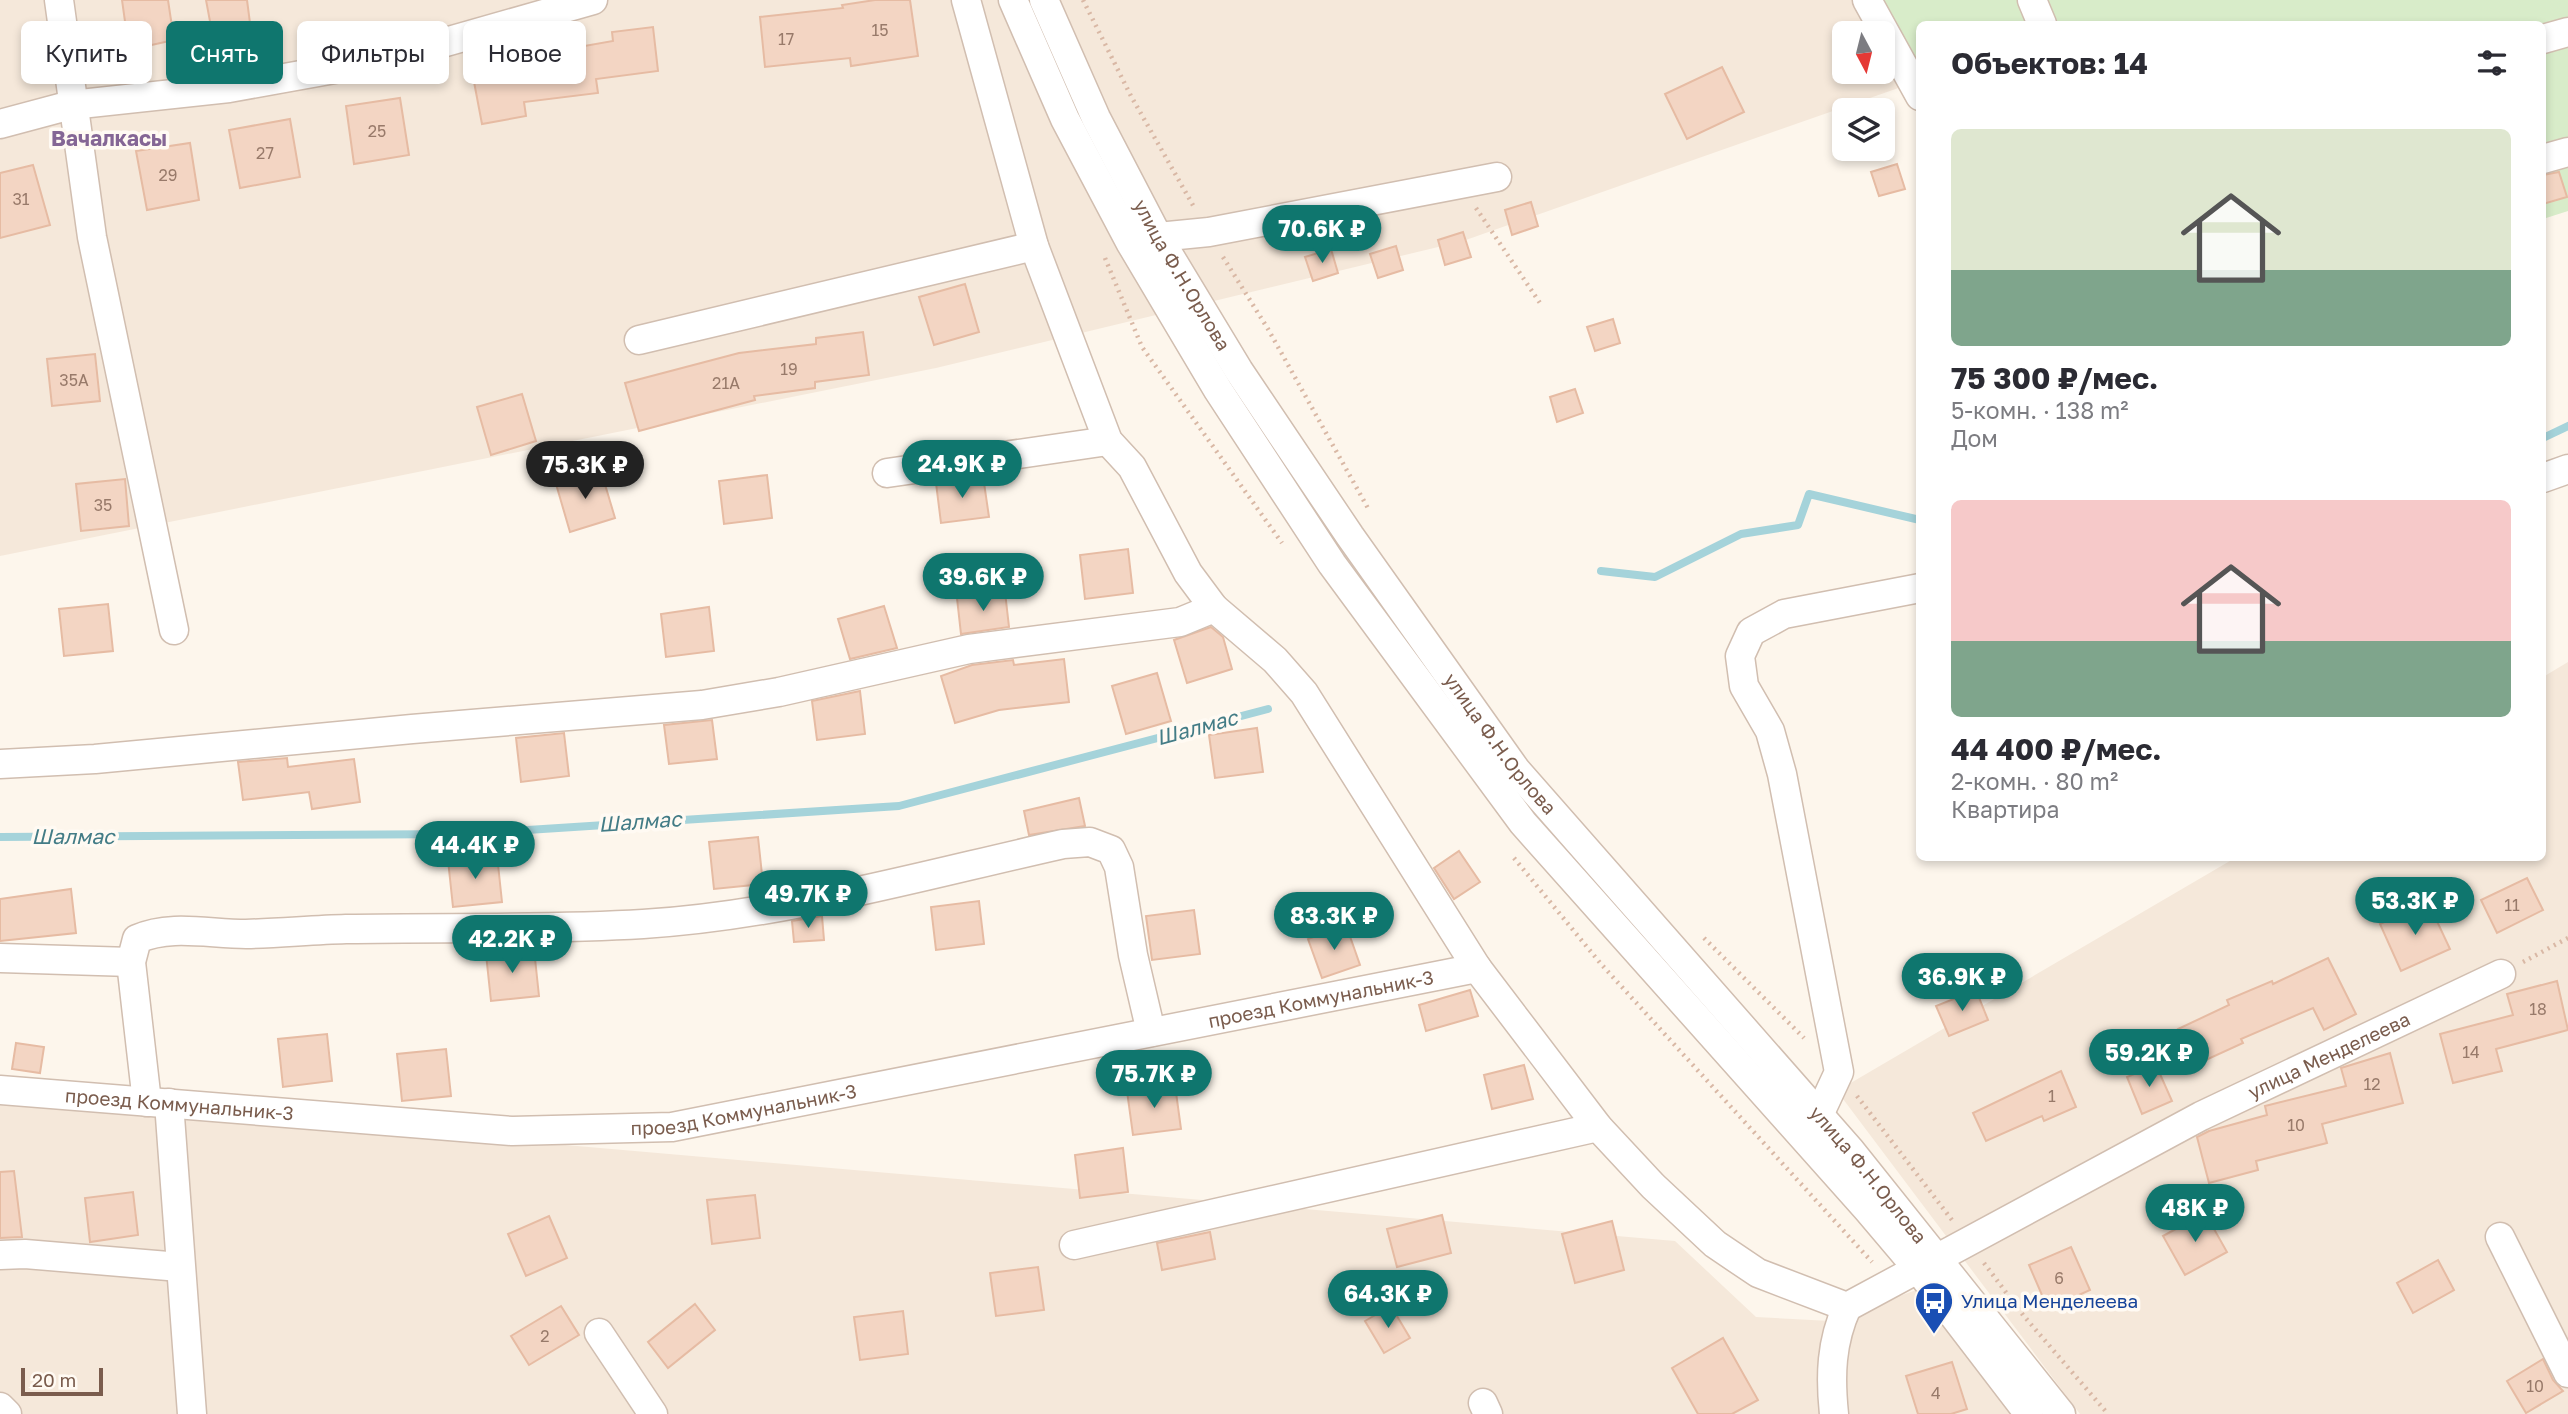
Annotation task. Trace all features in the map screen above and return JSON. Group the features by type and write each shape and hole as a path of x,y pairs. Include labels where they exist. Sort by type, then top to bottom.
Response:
{"street":[{"path":"59,0 71,105 92,237 174,629"},
{"path":"0,124 71,105 229,88 379,61 593,0"},
{"path":"967,0 1034,246 1108,441 1132,467 1188,573 1214,608 1275,660 1304,693 1477,968 1598,1127 1653,1186 1715,1244 1758,1273 1847,1307 1838,1328 1831,1362 1834,1414"},
{"name":"улица Ф.Н.Орлова","path":"1013,0 1065,119 1130,242 1218,390 1332,564 1523,823 1928,1263 2061,1414"},
{"name":"улица Ф.Н.Орлова","path":"1044,0 1096,118 1158,237 1239,371 1335,514 1516,771 1617,889 1819,1115 1928,1263 2029,1414"},
{"path":"1867,0 1916,89"},
{"path":"2032,0 2041,21"},
{"path":"2546,38 2568,32"},
{"path":"2546,158 2568,152"},
{"path":"1158,237 1209,232 1497,177"},
{"path":"639,340 1034,246"},
{"path":"887,473 1108,441"},
{"path":"2546,477 2568,469"},
{"path":"1819,1115 1839,1072 1782,774 1770,731 1744,686 1740,656 1751,632 1784,614 1916,589"},
{"path":"0,764 95,759 702,705 779,692 969,649 1180,622 1214,608"},
{"path":"192,1414 180,1267 158,1102 131,962 137,939 158,930 243,934 470,929 642,924 730,916 829,897 1063,844 1090,842 1111,850 1119,867 1133,955 1151,1032"},
{"path":"0,958 131,962"},
{"name":"проезд Коммунальник-3","path":"0,1090 512,1131 672,1127 1477,968"},
{"name":"улица Менделеева","path":"1847,1307 2201,1116 2501,974"},
{"path":"1074,1245 1598,1127"},
{"path":"2500,1237 2568,1373"},
{"path":"0,1255 26,1254 180,1267"},
{"path":"599,1333 653,1414"},
{"path":"0,1407 7,1414"}],"path":[{"path":"1083,0 1131,96 1268,329 1371,514"},
{"path":"1460,184 1540,303"},
{"path":"1702,937 1839,1072 2023,1315 2108,1414"},
{"path":"2501,974 2568,939"}],"shaded area":[{"path":"0,0 1861,0 1872,21 1832,21 1832,84 1895,84 1895,62 1907,85 1870,98 1832,98 1832,111 1463,241 936,368 0,556"},
{"path":"2568,662 2568,1414 2080,1414 1837,1091 2230,861 2546,861 2546,675"},
{"path":"0,1096 1675,1241 1756,1317 1830,1321 1919,1289 2014,1414 0,1414"}],"green space":[{"path":"1861,0 2568,0 2568,211 2546,218 2546,21 1916,21 1916,101 1895,62 1895,21 1872,21"}],"building":[{"path":"122,0 168,0 171,21 166,21 166,42 152,45 152,21 125,21"},
{"path":"206,0 247,0 250,21 210,21"},
{"path":"875,0 910,0 918,56 851,66 850,58 765,67 760,17 843,8 842,5"},
{"path":"653,27 658,71 596,79 598,93 524,102 526,116 482,124 474,84 586,84 586,46 613,41 612,32"},
{"path":"1722,67 1744,112 1687,139 1665,94"},
{"path":"400,98 409,155 354,164 346,106"},
{"path":"290,119 300,177 240,188 229,130"},
{"path":"190,143 199,200 147,210 136,151"},
{"path":"1897,164 1905,189 1879,196 1871,172"},
{"path":"33,165 50,225 0,238 0,173"},
{"path":"2559,172 2567,197 2546,203 2546,174"},
{"path":"1531,202 1538,226 1512,235 1505,210"},
{"path":"1463,232 1471,257 1445,265 1438,240"},
{"path":"1396,246 1403,270 1378,278 1370,254"},
{"path":"1331,249 1338,273 1313,281 1305,257"},
{"path":"965,284 979,332 934,345 919,297"},
{"path":"1613,319 1620,343 1595,351 1587,327"},
{"path":"863,332 869,375 815,382 815,388 754,396 755,400 639,431 625,383 739,353 816,344 816,338"},
{"path":"95,354 100,401 52,406 47,359"},
{"path":"1575,389 1583,413 1557,422 1550,397"},
{"path":"522,394 536,441 491,455 477,407"},
{"path":"601,471 615,518 570,532 556,484"},
{"path":"767,475 772,518 724,524 719,481"},
{"path":"983,476 989,517 941,523 936,483"},
{"path":"125,479 129,526 81,531 76,484"},
{"path":"1128,549 1133,593 1085,599 1080,555"},
{"path":"1005,592 1009,627 961,634 957,598"},
{"path":"108,604 113,651 64,656 59,609"},
{"path":"884,606 897,648 850,659 838,619"},
{"path":"709,607 714,651 666,657 661,614"},
{"path":"1211,627 1223,637 1232,669 1187,683 1174,640"},
{"path":"1064,659 1069,702 999,710 955,723 941,676 972,665 1013,660 1014,665"},
{"path":"1157,673 1171,721 1126,734 1112,686"},
{"path":"860,691 865,734 817,740 812,701"},
{"path":"712,720 717,759 669,764 664,725"},
{"path":"1257,728 1263,772 1215,778 1209,735"},
{"path":"564,733 569,776 521,782 516,738"},
{"path":"287,758 288,767 354,759 360,802 312,809 309,792 243,800 238,762"},
{"path":"1079,798 1085,826 1029,835 1024,811"},
{"path":"758,837 763,884 714,889 709,842"},
{"path":"1459,851 1480,882 1454,899 1434,868"},
{"path":"497,855 502,902 453,907 448,860"},
{"path":"2527,878 2543,910 2497,933 2481,900"},
{"path":"71,889 76,933 0,941 0,899"},
{"path":"979,901 984,944 936,950 931,907"},
{"path":"2428,902 2450,949 2401,971 2380,924"},
{"path":"1194,910 1200,954 1152,960 1146,916"},
{"path":"822,916 824,940 794,942 792,921"},
{"path":"1346,925 1360,965 1322,978 1308,939"},
{"path":"534,949 539,996 491,1001 486,954"},
{"path":"2328,958 2356,1014 2324,1030 2313,1008 2241,1039 2243,1043 2195,1065 2178,1029 2229,1005 2227,1000 2272,981 2273,984"},
{"path":"2557,981 2568,1030 2496,1049 2502,1071 2453,1083 2440,1034 2513,1015 2507,994"},
{"path":"1470,990 1478,1016 1426,1031 1419,1005"},
{"path":"1976,990 1988,1020 1949,1036 1936,1006"},
{"path":"327,1034 332,1081 283,1087 278,1039"},
{"path":"16,1043 44,1047 40,1073 12,1069"},
{"path":"446,1049 451,1096 402,1101 397,1054"},
{"path":"2390,1053 2403,1103 2322,1124 2327,1143 2256,1161 2258,1170 2209,1183 2197,1137 2209,1131 2267,1115 2265,1106 2346,1086 2341,1068"},
{"path":"1524,1065 1533,1099 1492,1109 1484,1075"},
{"path":"2156,1065 2172,1101 2142,1114 2127,1077"},
{"path":"2061,1071 2076,1107 2044,1121 2042,1116 1986,1141 1973,1113"},
{"path":"1175,1085 1181,1129 1133,1135 1127,1091"},
{"path":"1123,1148 1128,1192 1080,1198 1075,1155"},
{"path":"14,1171 22,1237 0,1238 0,1172"},
{"path":"133,1192 138,1235 90,1242 85,1198"},
{"path":"755,1195 760,1238 712,1244 707,1200"},
{"path":"2205,1213 2227,1252 2185,1275 2163,1236"},
{"path":"1442,1215 1451,1253 1397,1267 1387,1229"},
{"path":"549,1216 567,1258 526,1276 508,1234"},
{"path":"1612,1221 1624,1270 1575,1283 1562,1234"},
{"path":"1210,1232 1215,1259 1162,1270 1157,1243"},
{"path":"2071,1247 2090,1290 2048,1309 2029,1265"},
{"path":"2438,1260 2454,1290 2413,1313 2397,1283"},
{"path":"1038,1267 1044,1310 996,1316 990,1273"},
{"path":"695,1304 715,1330 668,1368 648,1342"},
{"path":"561,1306 579,1335 529,1365 511,1336"},
{"path":"1391,1306 1410,1338 1384,1353 1365,1321"},
{"path":"903,1311 908,1354 860,1360 854,1317"},
{"path":"1723,1338 1758,1400 1732,1414 1698,1414 1672,1368"},
{"path":"2543,1359 2553,1380 2563,1391 2526,1413 2507,1381"},
{"path":"1952,1362 1967,1409 1951,1414 1918,1414 1906,1376"}],"waterway":[{"name":"Шалмас","path":"2546,437 2568,426"},
{"name":"Шалмас","path":"1601,571 1655,577 1741,534 1798,525 1809,494 1916,519"},
{"name":"Шалмас","path":"0,837 467,834 899,806 1268,709"}],"place":[{"name":"Улица Менделеева","path":"1934,1335"}],"district":[{"name":"Вачалкасы","path":"109,139"}]}
